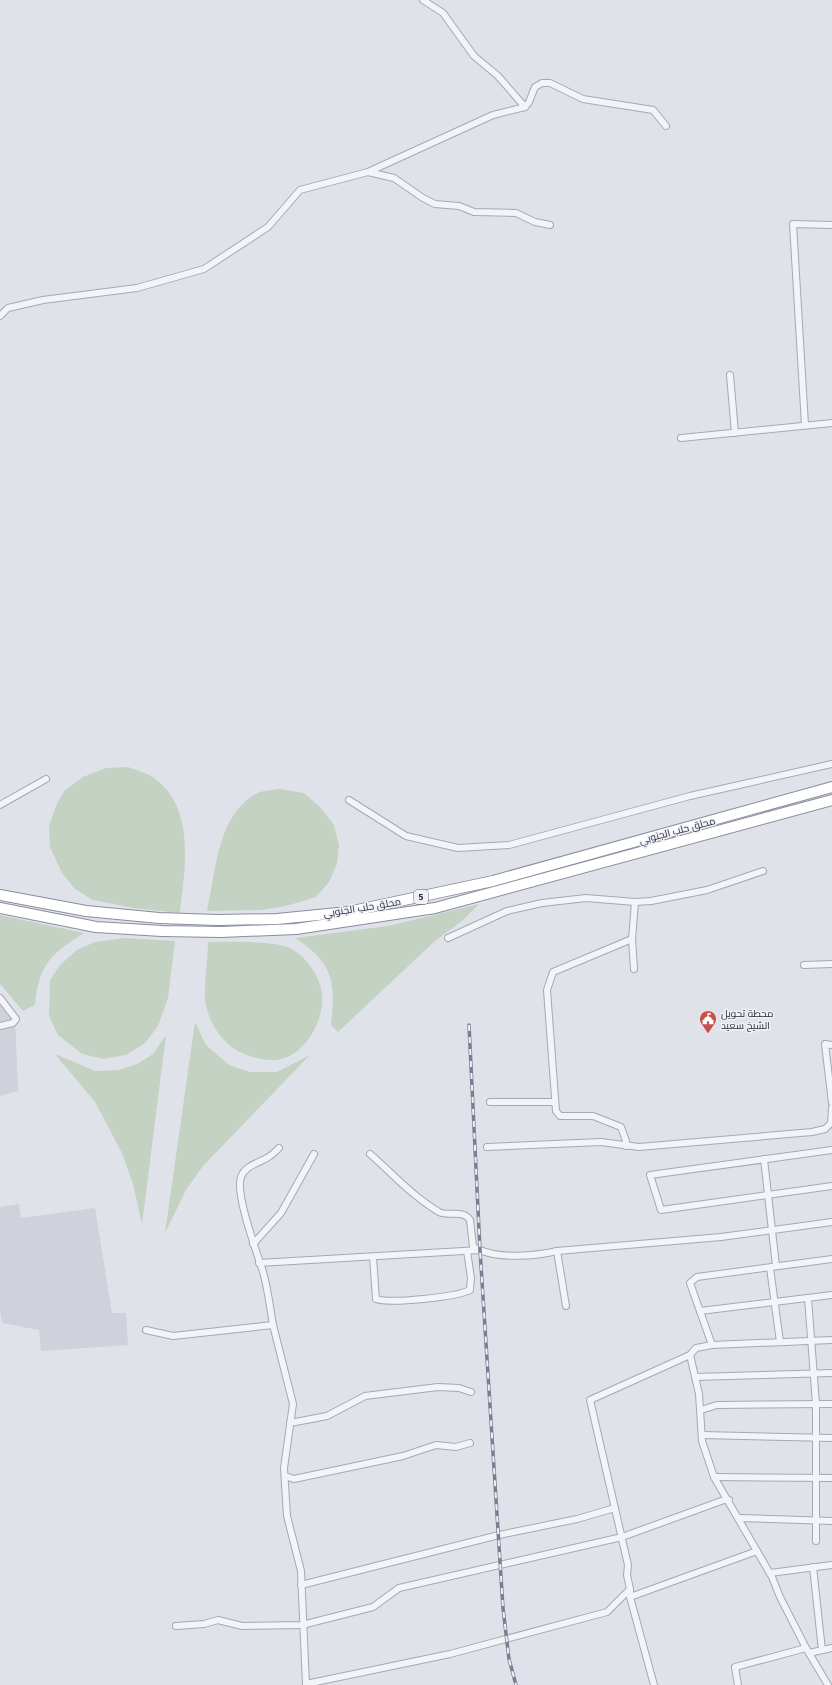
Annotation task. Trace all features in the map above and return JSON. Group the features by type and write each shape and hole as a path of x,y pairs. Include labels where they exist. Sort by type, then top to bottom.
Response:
{"highway":[{"name":"محلق حلب الجنوبي","path":"0,895 86,911 166,918 217,920 277,919 348,912 493,881 832,787"},
{"name":"محلق حلب الجنوبي","path":"0,908 96,927 162,931 221,932 296,929 435,908 832,800"}],"street":[{"path":"423,0 443,12 474,56 498,76 525,107"},
{"path":"0,316 8,308 43,300 137,288 204,269 268,227 300,190 368,172 493,115 525,107 529,102 535,88 542,83 550,83 583,99 653,110 666,126"},
{"path":"368,172 394,178 423,198 435,204 459,206 474,212 516,214 535,222 550,225"},
{"path":"805,425 793,224 832,225"},
{"path":"730,375 735,433"},
{"path":"681,438 832,423"},
{"path":"349,800 406,836 458,848 509,845 690,796 832,764"},
{"path":"0,805 46,779"},
{"path":"448,938 507,911 542,903 586,898 635,902 673,898 707,890 763,871"},
{"path":"634,969 632,939 635,902"},
{"path":"626,1146 626,1141 621,1127 593,1116 560,1116 556,1111 547,990 553,972 632,939"},
{"path":"804,965 832,964"},
{"path":"0,998 16,1019 13,1023 0,1026"},
{"path":"832,1045 825,1044 832,1102"},
{"path":"490,1102 555,1102"},
{"path":"487,1147 601,1142 639,1147 812,1132 825,1129 831,1123 832,1108"},
{"path":"279,1148 269,1157 256,1162 246,1170 241,1177 246,1220 263,1272 273,1326 293,1404 285,1476 287,1516 301,1571 302,1625 306,1685 450,1654 608,1612 630,1589"},
{"path":"832,1150 650,1175 661,1210 832,1186"},
{"path":"253,1244 281,1213 314,1154"},
{"path":"370,1154 411,1192 441,1213 465,1215 468,1217 470,1220 472,1246 489,1255 540,1255 557,1250 570,1251 772,1232 832,1222"},
{"path":"764,1159 772,1232 774,1303 780,1342"},
{"path":"260,1263 480,1250"},
{"path":"557,1250 566,1306"},
{"path":"373,1257 376,1299 382,1301 400,1300 463,1294 470,1290 471,1278 467,1251"},
{"path":"712,1344 690,1283 697,1277 832,1259"},
{"path":"700,1311 832,1295"},
{"path":"808,1298 816,1404 816,1541"},
{"path":"146,1330 173,1336 273,1326"},
{"path":"654,1685 630,1597 627,1575 628,1565 590,1400 690,1355 696,1348 712,1344 832,1340"},
{"path":"690,1355 701,1410 702,1441 714,1477 729,1500 770,1573 808,1650 828,1685"},
{"path":"695,1377 832,1373"},
{"path":"290,1424 327,1416 365,1396 438,1387 459,1388 471,1392"},
{"path":"701,1410 717,1405 832,1404"},
{"path":"702,1435 832,1438"},
{"path":"285,1476 294,1479 403,1456 436,1445 456,1447 470,1442"},
{"path":"714,1477 832,1478"},
{"path":"176,1626 204,1624 218,1620 242,1626 302,1625 373,1607 399,1588 622,1537 692,1510 724,1500 729,1500"},
{"path":"301,1585 499,1535 577,1519 615,1508"},
{"path":"739,1518 832,1521"},
{"path":"630,1597 757,1551"},
{"path":"770,1573 832,1565"},
{"path":"813,1567 822,1650"},
{"path":"738,1685 734,1667 808,1650 832,1648"}],"shaded area":[{"path":"0,1005 15,1017 18,1091 0,1096"},
{"path":"19,1204 21,1218 95,1208 112,1313 126,1313 128,1345 41,1351 39,1330 2,1323 0,1310 0,1207"}],"green space":[{"path":"128,767 154,778 167,791 176,806 182,822 185,840 185,859 180,913 133,908 93,900 75,889 62,873 50,847 49,826 56,806 65,790 83,777 106,768"},
{"path":"280,789 304,793 321,808 334,825 339,845 337,864 329,882 316,897 286,906 262,910 207,911 220,846 233,816 243,803 256,794 264,791"},
{"path":"479,904 462,921 435,941 338,1032 331,1025 333,996 329,974 317,956 308,947 295,938 388,926"},
{"path":"0,915 84,933 55,954 44,970 40,979 35,1005 23,1011 0,984"},
{"path":"125,938 175,941 168,998 158,1026 145,1043 126,1055 103,1059 82,1054 58,1035 49,1016 50,980 60,965 77,950 95,942"},
{"path":"208,942 252,942 285,946 298,953 308,963 321,986 322,1002 318,1022 308,1040 301,1048 285,1058 267,1060 255,1058 238,1051 222,1038 210,1019 205,1000"},
{"path":"195,1022 206,1045 229,1065 250,1072 277,1072 310,1055 203,1166 186,1190 165,1233"},
{"path":"166,1035 142,1224 133,1184 122,1153 95,1102 55,1054 95,1071 119,1070 137,1064 153,1054"}],"railway":[{"path":"469,1025 480,1250 503,1608 509,1659 516,1685"}],"place":[{"name":"محطة تحويل الشيخ سعيد","path":"708,1034"}]}
